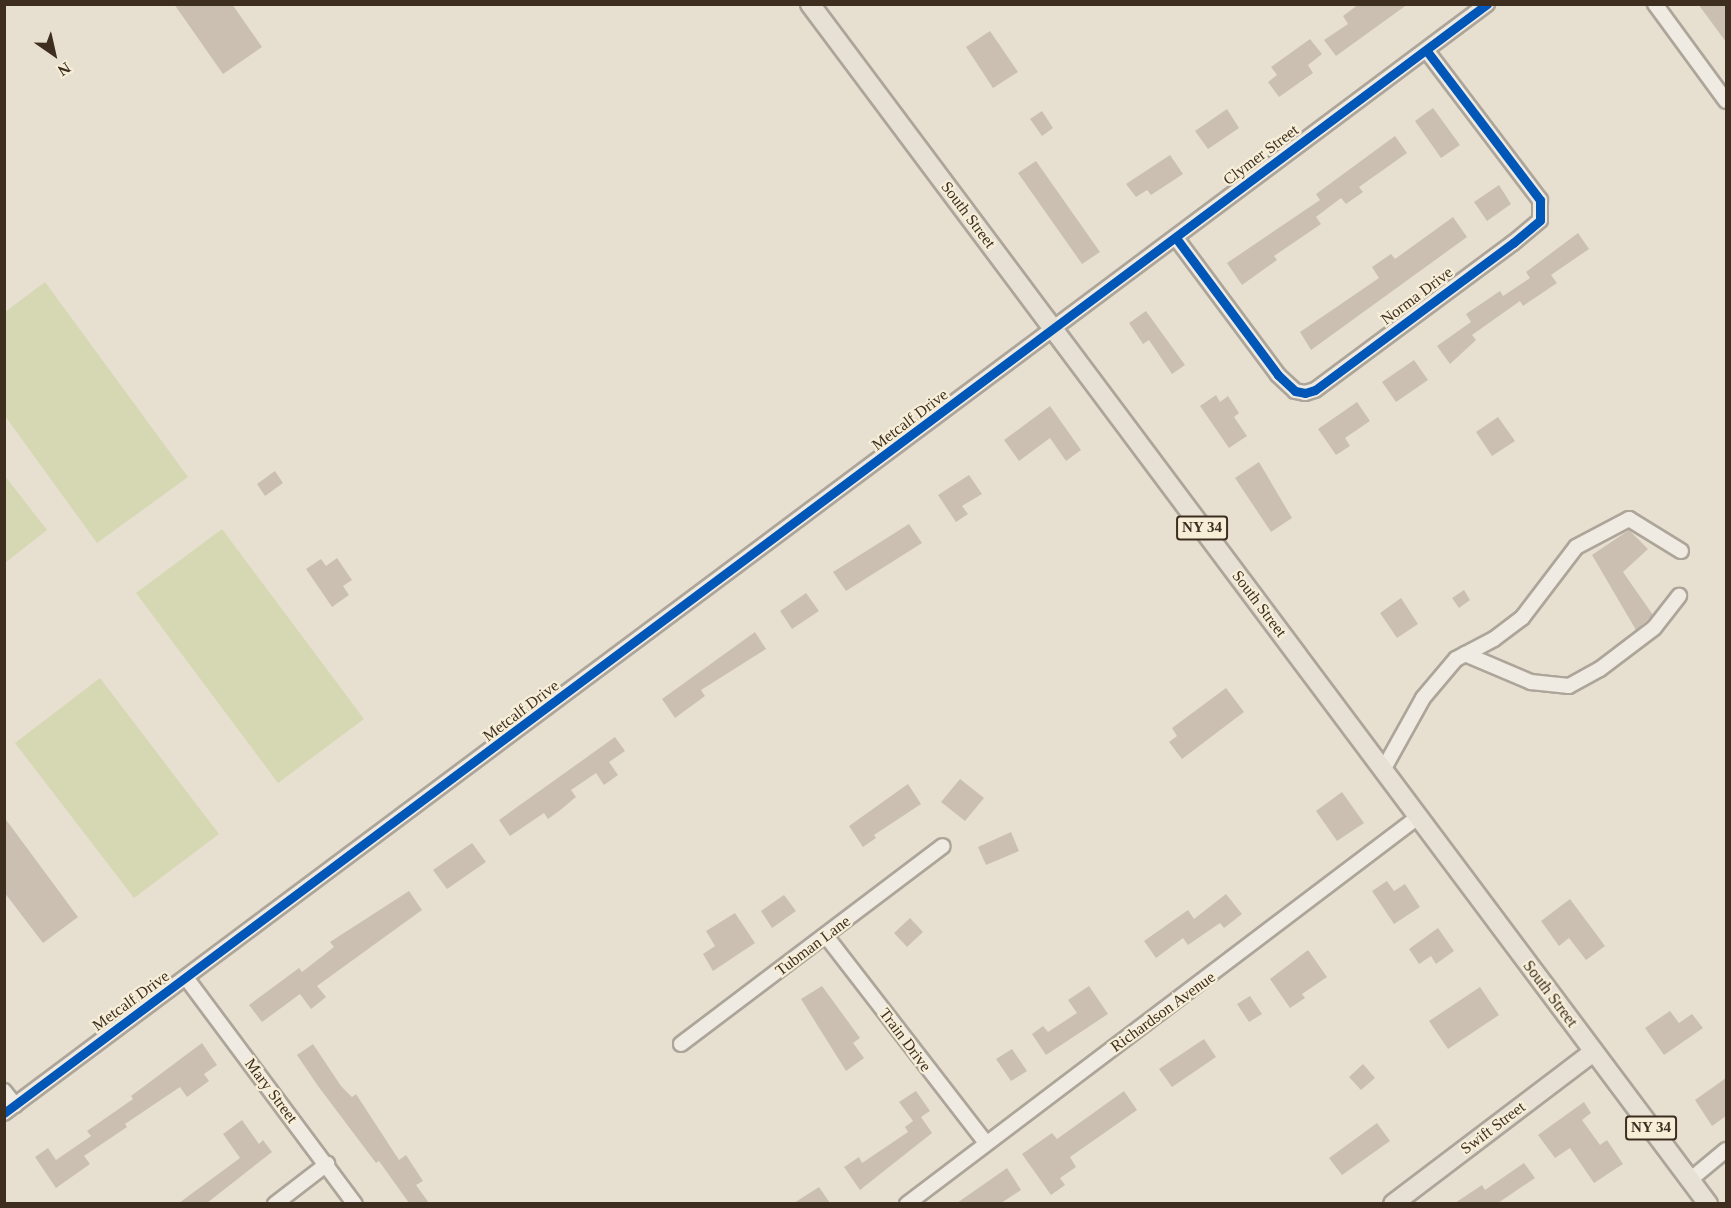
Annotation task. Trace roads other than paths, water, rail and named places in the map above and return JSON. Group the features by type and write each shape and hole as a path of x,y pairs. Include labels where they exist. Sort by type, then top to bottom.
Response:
{"main road":[{"name":"South Street","path":"810,4 1708,1203"},
{"name":"Swift Street","path":"1393,1203 1593,1052"}],"street":[{"name":"Clymer Street","path":"1054,330 1487,4"},
{"path":"1655,4 1726,101"},
{"name":"Norma Drive","path":"1176,238 1278,375 1295,391 1305,393 1315,390 1513,243 1540,220 1540,200 1426,50"},
{"name":"Metcalf Drive","path":"10,1109 1054,330"},
{"path":"1383,770 1423,698 1456,659 1494,639 1522,618 1576,547 1629,519 1681,552"},
{"path":"1465,654 1531,682 1569,686 1600,669 1654,628 1678,596"},
{"name":"Richardson Avenue","path":"907,1203 1316,898 1418,817"},
{"name":"Tubman Lane","path":"681,1044 943,846"},
{"name":"Train Drive","path":"826,936 986,1143"},
{"name":"Mary Street","path":"187,979 355,1203"},
{"path":"4,1091 10,1109"},
{"path":"1690,1180 1726,1150"},
{"path":"275,1203 327,1164"}]}
